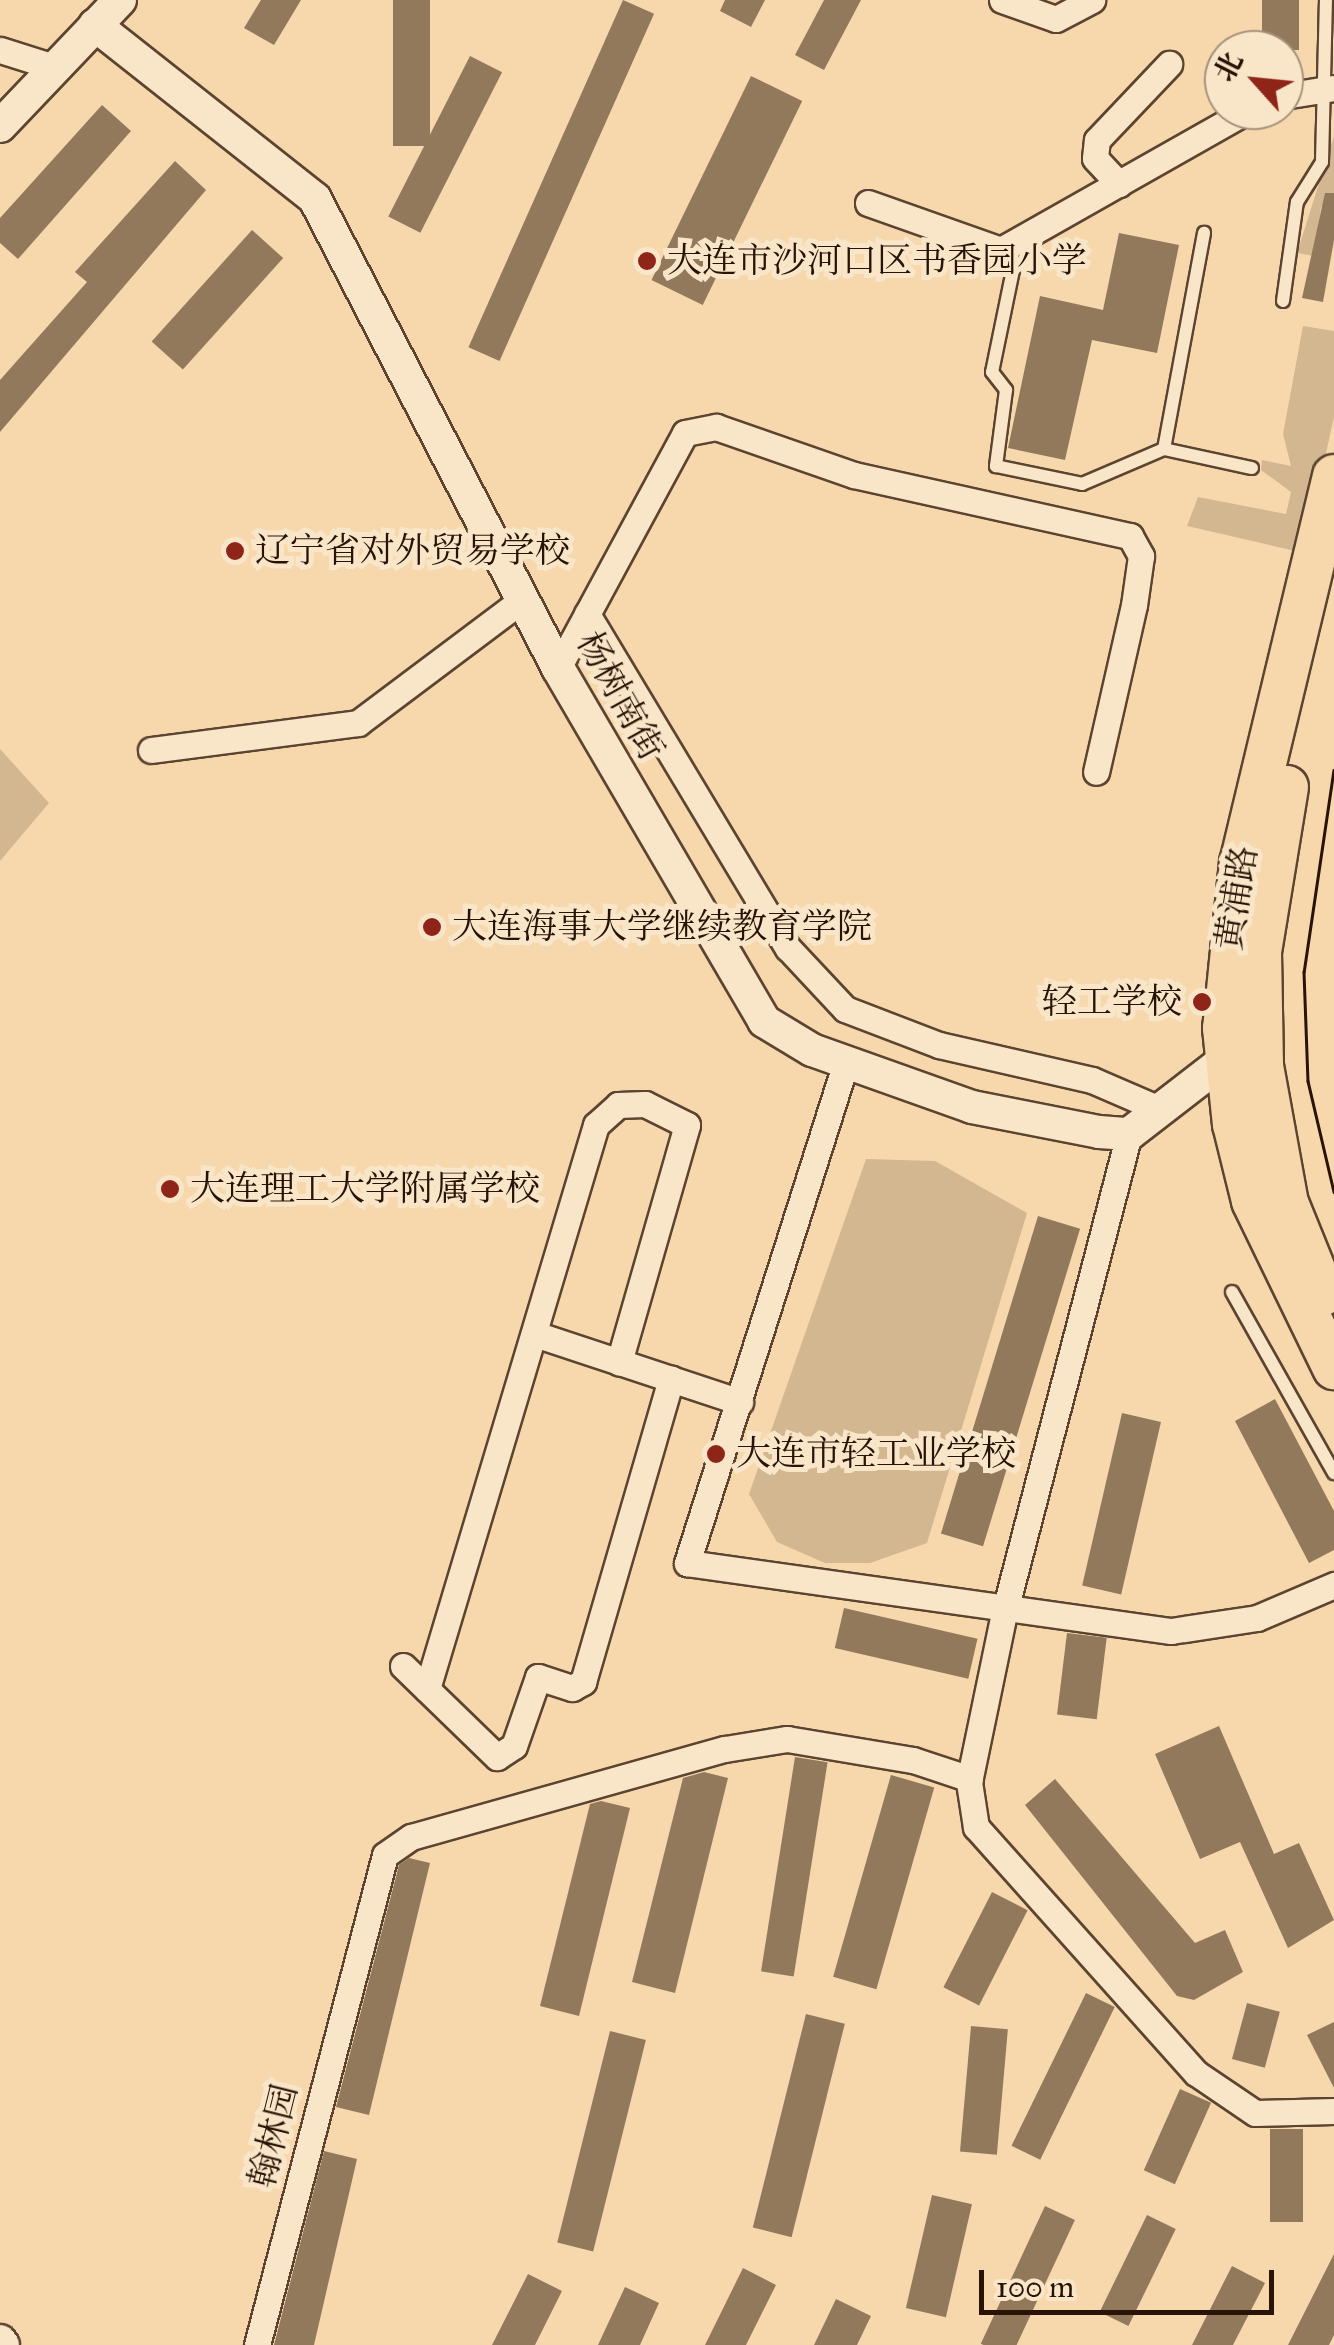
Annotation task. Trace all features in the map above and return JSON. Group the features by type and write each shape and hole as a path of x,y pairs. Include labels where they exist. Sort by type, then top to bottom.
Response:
{"highway":[{"name":"黄浦路","path":"1334,476 1234,897 1226,1059 1253,1201 1334,1368"},
{"name":"黄浦路","path":"1334,598 1276,839 1259,990 1277,1162 1334,1312"}],"street":[{"path":"0,126 120,0"},
{"path":"1002,0 1056,19 1092,0"},
{"name":"杨树南街","path":"95,26 315,199 558,668 748,1004 782,1033 846,1062 972,1107 1129,1134"},
{"path":"0,50 54,68"},
{"path":"1119,184 1095,158 1097,140 1169,64"},
{"path":"868,203 1001,250 1213,130"},
{"path":"558,668 685,433 716,427 854,475 1130,536 1141,556 1134,606 1096,772"},
{"path":"151,750 358,722 522,600"},
{"path":"587,614 788,948 845,1009 939,1045 1092,1080 1152,1106"},
{"path":"1226,1059 1129,1134 1004,1612 970,1779 976,1827 1196,2073 1255,2113 1334,2111"},
{"path":"846,1062 687,1564 1004,1612 1170,1631 1257,1618 1334,1585"},
{"path":"427,1688 538,1335 596,1125 618,1104 645,1104 687,1125 619,1362"},
{"path":"538,1335 740,1402"},
{"path":"404,1666 497,1757 514,1746 538,1677 572,1688 584,1682 671,1379"},
{"name":"翰林园","path":"256,2345 386,1855 410,1837 725,1748 787,1739 846,1746 970,1779"}],"lane":[{"path":"1283,301 1297,202 1322,162 1328,88 1326,0"},
{"path":"1164,449 1204,233"},
{"path":"1001,250 1013,270 992,372 1006,390 996,466 1082,484 1164,449 1252,468"},
{"path":"1232,1292 1334,1473"}],"shaded area":[{"path":"1334,136 1334,209 1321,207 1314,256 1297,253"},
{"path":"1303,326 1334,331 1334,417 1304,553 1187,526 1198,497 1286,514 1291,492 1261,470 1262,460 1291,466 1283,434"},
{"path":"0,749 49,803 0,861"},
{"path":"866,1159 935,1161 1027,1213 927,1543 870,1563 825,1563 777,1542 749,1494"}],"building":[{"path":"261,0 301,0 274,45 244,28"},
{"path":"393,0 430,0 430,146 393,146"},
{"path":"623,0 654,14 500,361 468,347"},
{"path":"725,0 765,0 751,27 720,11"},
{"path":"824,0 861,0 824,70 795,55"},
{"path":"1262,0 1299,0 1299,30 1262,30"},
{"path":"470,56 502,72 420,233 388,216"},
{"path":"751,76 802,101 703,305 651,280"},
{"path":"102,105 131,131 18,259 0,243 0,218"},
{"path":"175,161 206,190 0,432 0,380 87,282 75,272"},
{"path":"1325,193 1334,193 1334,240 1323,302 1302,298"},
{"path":"252,230 283,258 183,370 152,341"},
{"path":"1119,233 1179,245 1157,353 1092,340 1065,460 1008,448 1040,296 1103,310"},
{"path":"1038,1216 1080,1229 983,1546 941,1533"},
{"path":"1275,1399 1334,1511 1334,1550 1309,1563 1235,1421"},
{"path":"1122,1413 1161,1422 1121,1594 1082,1585"},
{"path":"844,1608 977,1639 968,1679 835,1648"},
{"path":"1067,1633 1107,1638 1097,1719 1057,1714"},
{"path":"1219,1726 1274,1854 1299,1843 1334,1920 1288,1948 1240,1842 1200,1859 1155,1754"},
{"path":"795,1757 828,1762 794,1976 761,1971"},
{"path":"704,1772 728,1778 675,1993 632,1982 683,1778"},
{"path":"891,1775 934,1787 876,1989 833,1977"},
{"path":"1055,1779 1195,1943 1225,1930 1243,1972 1194,2000 1177,1996 1025,1805"},
{"path":"601,1801 630,1808 579,2016 540,2006 590,1804"},
{"path":"409,1858 430,1863 369,2115 336,2107 399,1865"},
{"path":"992,1892 1028,1910 979,2005 943,1987"},
{"path":"1086,1993 1115,2007 1040,2160 1011,2146"},
{"path":"1247,2003 1280,2012 1265,2068 1232,2059"},
{"path":"806,2014 845,2024 792,2237 753,2227"},
{"path":"1334,2022 1334,2088 1307,2035"},
{"path":"971,2026 1008,2029 997,2155 960,2152"},
{"path":"610,2031 646,2040 593,2251 557,2243"},
{"path":"1180,2089 1211,2103 1175,2184 1144,2170"},
{"path":"1270,2129 1303,2129 1303,2222 1270,2222"},
{"path":"324,2151 357,2159 314,2345 274,2345"},
{"path":"932,2195 972,2204 946,2317 906,2308"},
{"path":"1045,2206 1075,2220 1017,2345 981,2344"},
{"path":"1147,2215 1176,2229 1128,2326 1100,2312"},
{"path":"1334,2254 1334,2335 1329,2345 1288,2345"},
{"path":"1232,2266 1265,2283 1233,2345 1192,2345"},
{"path":"743,2268 776,2285 746,2345 705,2345"},
{"path":"528,2274 562,2291 535,2345 492,2345"},
{"path":"625,2287 659,2303 640,2345 598,2345"},
{"path":"836,2299 871,2316 857,2345 814,2345"}],"tram line":[{"path":"1334,770 1304,972 1308,1081 1334,1192"}],"place":[{"name":"大连市沙河口区书香园小学","path":"647,261"},
{"name":"辽宁省对外贸易学校","path":"235,551"},
{"name":"大连海事大学继续教育学院","path":"432,927"},
{"name":"轻工学校","path":"1202,1002"},
{"name":"大连理工大学附属学校","path":"170,1189"},
{"name":"大连市轻工业学校","path":"716,1454"}]}
